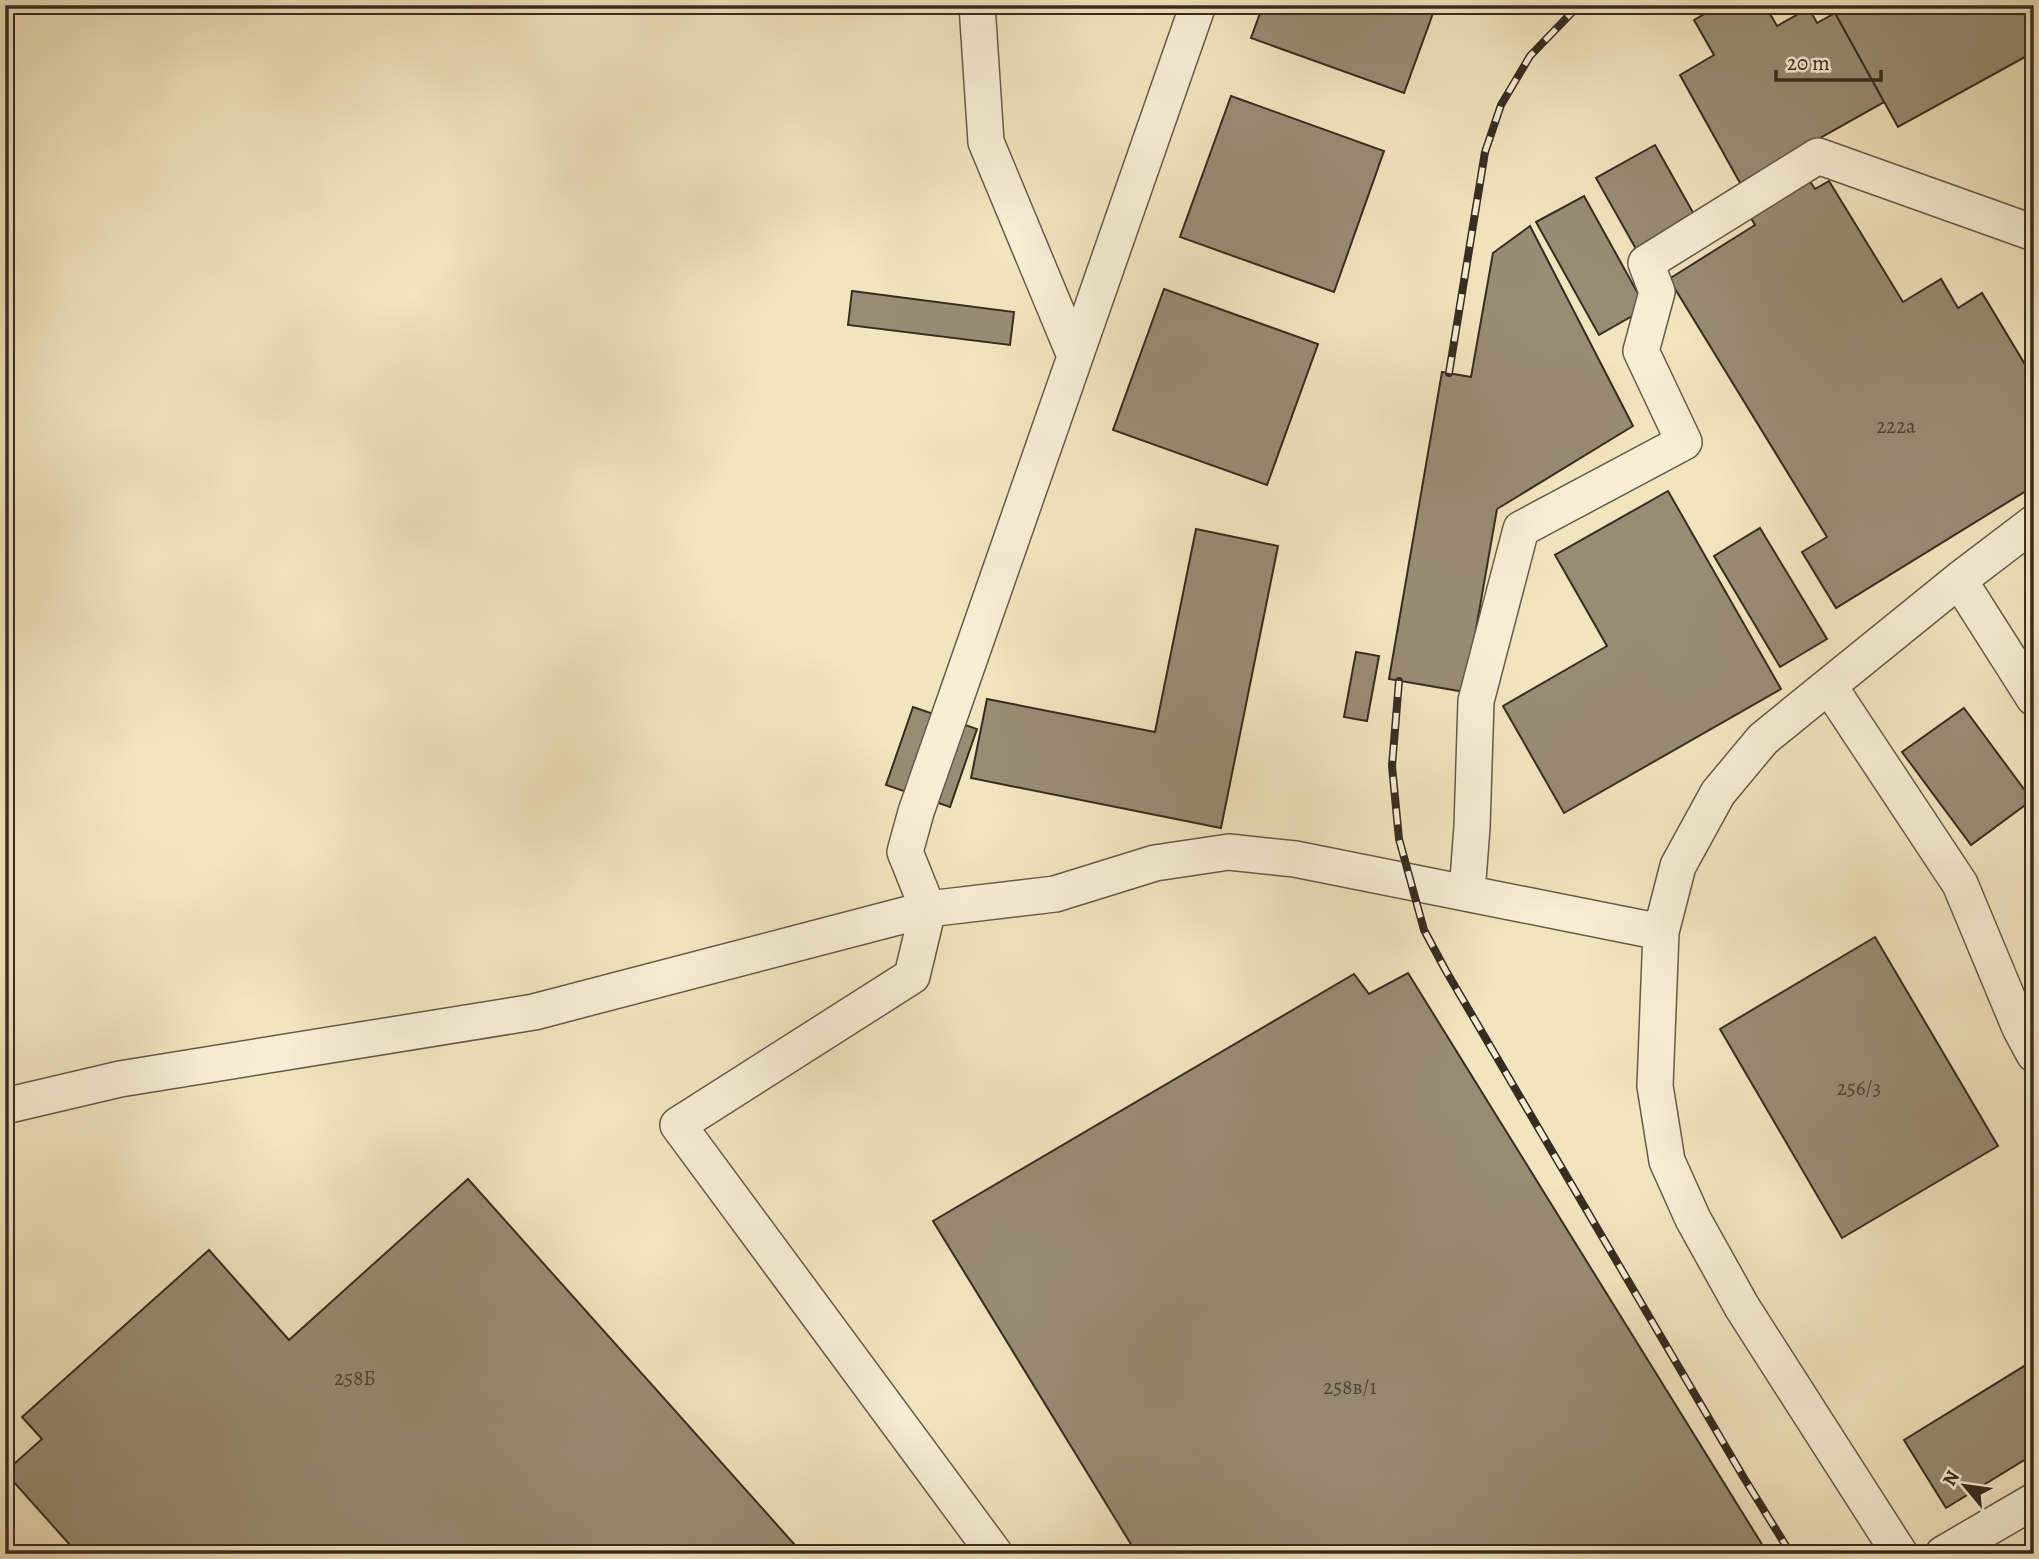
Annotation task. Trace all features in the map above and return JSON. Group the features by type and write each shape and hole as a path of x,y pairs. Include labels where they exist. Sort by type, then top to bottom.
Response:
{"street":[{"path":"976,5 986,142 1075,356"},
{"path":"995,1554 678,1125 912,976 928,909 905,852 916,812 1198,5"},
{"path":"1467,893 1476,701 1521,529 1684,442 1641,351 1657,292 1646,263 1818,156 2034,233"},
{"path":"1900,1554 1742,1307 1693,1219 1667,1161 1655,1086 1661,932 1678,866 1718,793 1763,739 1959,580 2034,523"},
{"path":"1959,580 2034,698"},
{"path":"1829,686 1960,884 2020,1028 2034,1054"},
{"path":"5,1106 120,1079 534,1012 928,909 1055,894 1155,863 1229,852 1295,859 1661,932"},
{"path":"1943,1554 2034,1502"}],"building":[{"path":"1263,5 1436,5 1404,93 1251,38"},
{"path":"1720,5 1765,5 1777,26 1809,8 1817,23 1835,13 1884,102 1740,183 1680,75 1714,55 1694,20"},
{"path":"1848,5 2034,5 2034,52 1898,127 1835,13"},
{"path":"1231,96 1384,151 1334,292 1180,237"},
{"path":"1655,145 1695,216 1636,249 1596,178"},
{"path":"1806,175 1815,189 1829,181 1903,302 1941,279 1958,308 1982,293 2026,366 2034,361 2034,486 1836,608 1802,552 1827,537 1669,279 1755,225 1747,211"},
{"path":"1584,196 1646,308 1599,335 1536,222"},
{"path":"1530,226 1633,426 1497,509 1465,692 1389,679 1442,372 1471,377 1493,253"},
{"path":"1164,289 1318,344 1267,485 1113,430"},
{"path":"852,291 1014,312 1010,345 848,325"},
{"path":"1668,491 1781,689 1564,813 1503,706 1607,646 1555,555"},
{"path":"1760,528 1827,639 1780,667 1714,556"},
{"path":"1196,529 1278,546 1221,828 971,778 987,699 1155,732"},
{"path":"1356,652 1379,656 1367,721 1344,717"},
{"path":"913,707 977,729 950,807 886,785"},
{"path":"1964,708 2032,800 1971,845 1902,752"},
{"path":"1875,937 1998,1146 1842,1238 1720,1029"},
{"path":"1408,973 1768,1554 1137,1554 933,1221 1354,974 1369,994"},
{"path":"468,1179 803,1554 78,1554 5,1472 42,1439 22,1417 209,1250 289,1340"},
{"path":"2034,1360 2034,1454 1946,1508 1904,1440"}],"railway":[{"path":"1449,373 1485,152 1501,105 1530,56 1579,5"},
{"path":"1399,681 1392,766 1399,839 1424,930 1791,1554"}]}
